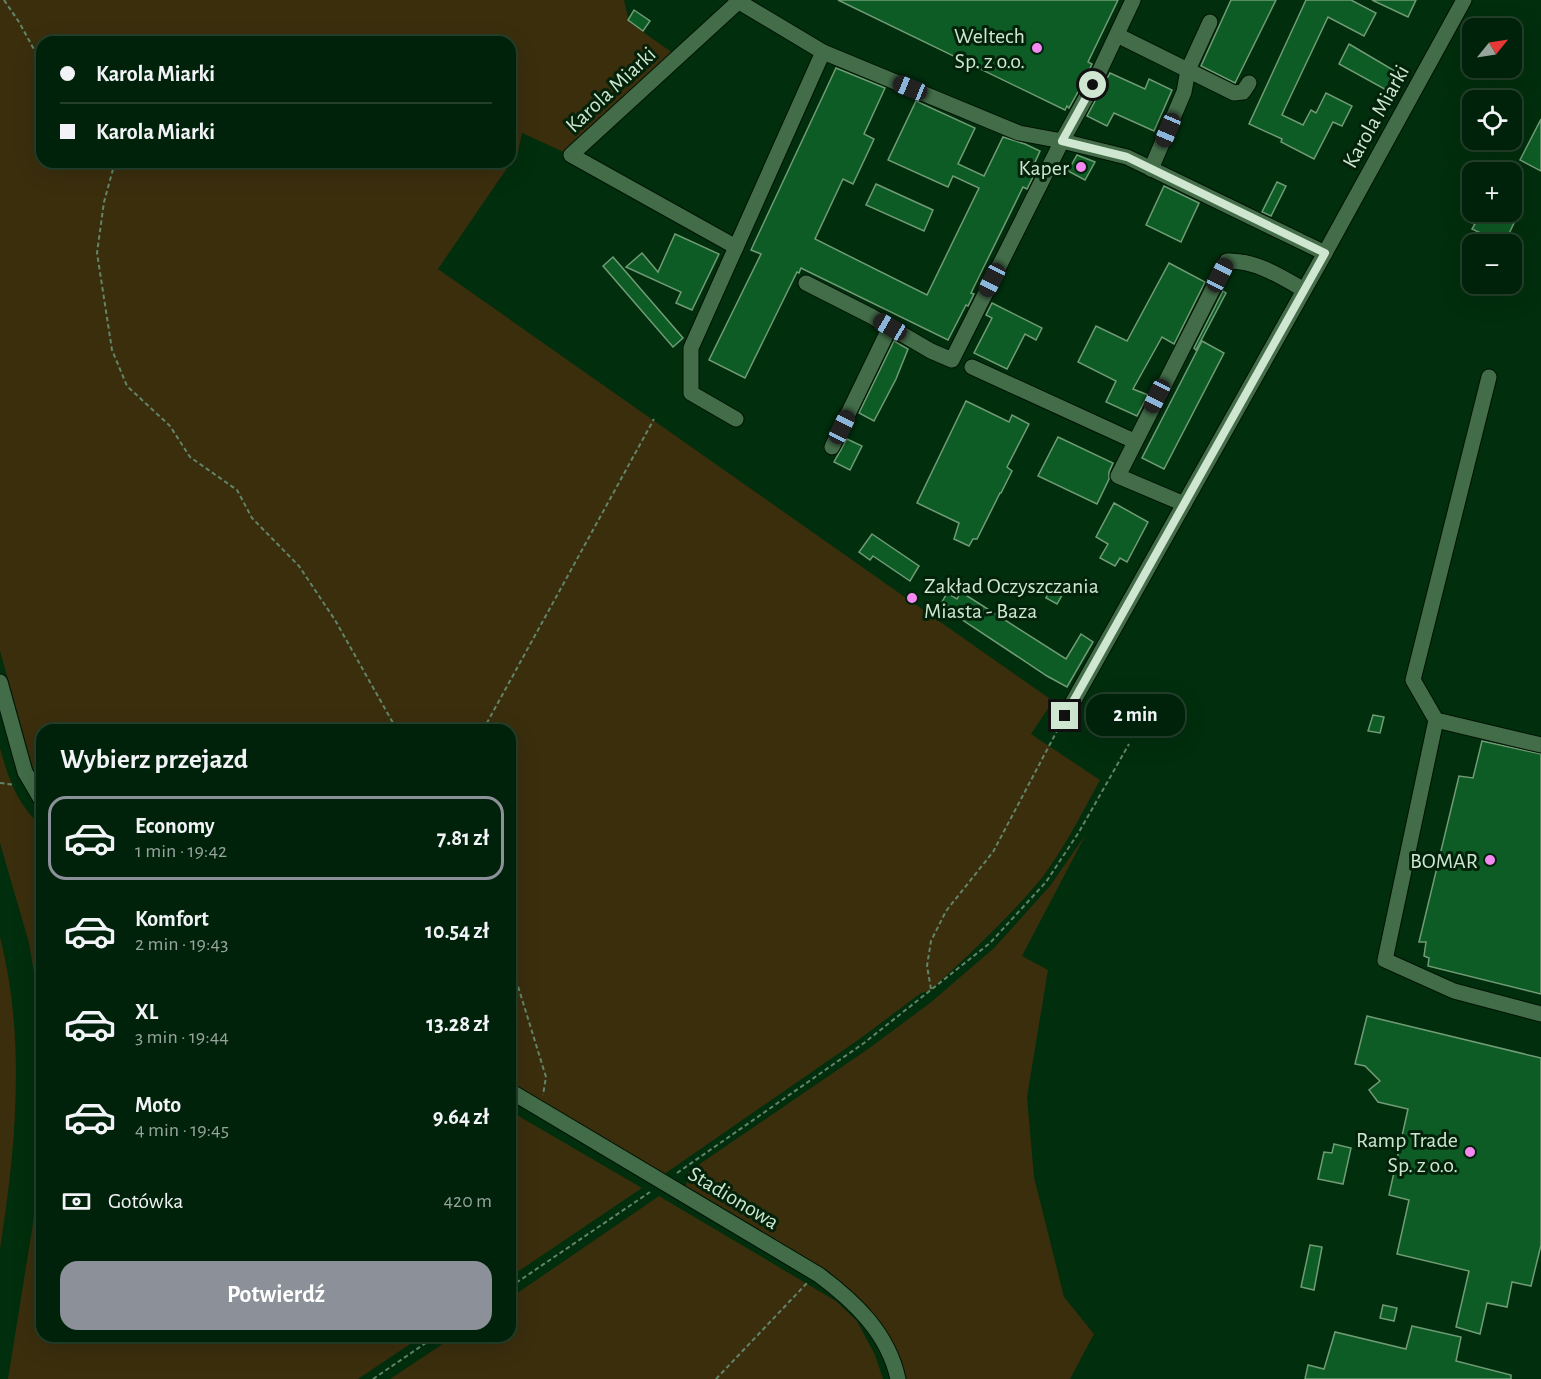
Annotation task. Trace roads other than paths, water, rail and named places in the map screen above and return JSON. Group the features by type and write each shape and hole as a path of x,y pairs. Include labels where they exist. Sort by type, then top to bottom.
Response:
{"street":[{"path":"806,284 952,360 1062,141 1093,85 1133,0"},
{"name":"Karola Miarki","path":"1065,716 1464,0"},
{"name":"Karola Miarki","path":"736,247 571,155 737,1 823,52 1019,133 1127,157 1325,253"},
{"path":"1151,169 1184,92 1188,70 1210,22"},
{"path":"1117,35 1234,93 1243,92 1249,83"},
{"path":"736,419 691,393 691,348 823,52"},
{"path":"1184,504 1118,476 1227,261 1244,261 1284,278 1304,290"},
{"path":"832,447 890,327"},
{"path":"972,366 1134,441"},
{"path":"1489,377 1413,680 1436,720 1385,960 1454,991 1541,1014"},
{"path":"0,682 25,772 36,791"},
{"path":"1436,720 1541,745"},
{"name":"Stadionowa","path":"516,1094 819,1275 844,1293 865,1314 884,1342 896,1367 898,1379"}],"place":[{"name":"Weltech Sp. z o.o.","path":"1037,48"},
{"name":"Kaper","path":"1081,167"},
{"name":"Zakład Oczyszczania Miasta - Baza","path":"912,598"},
{"name":"BOMAR","path":"1490,860"},
{"name":"Ramp Trade Sp. z o.o.","path":"1470,1152"}]}
